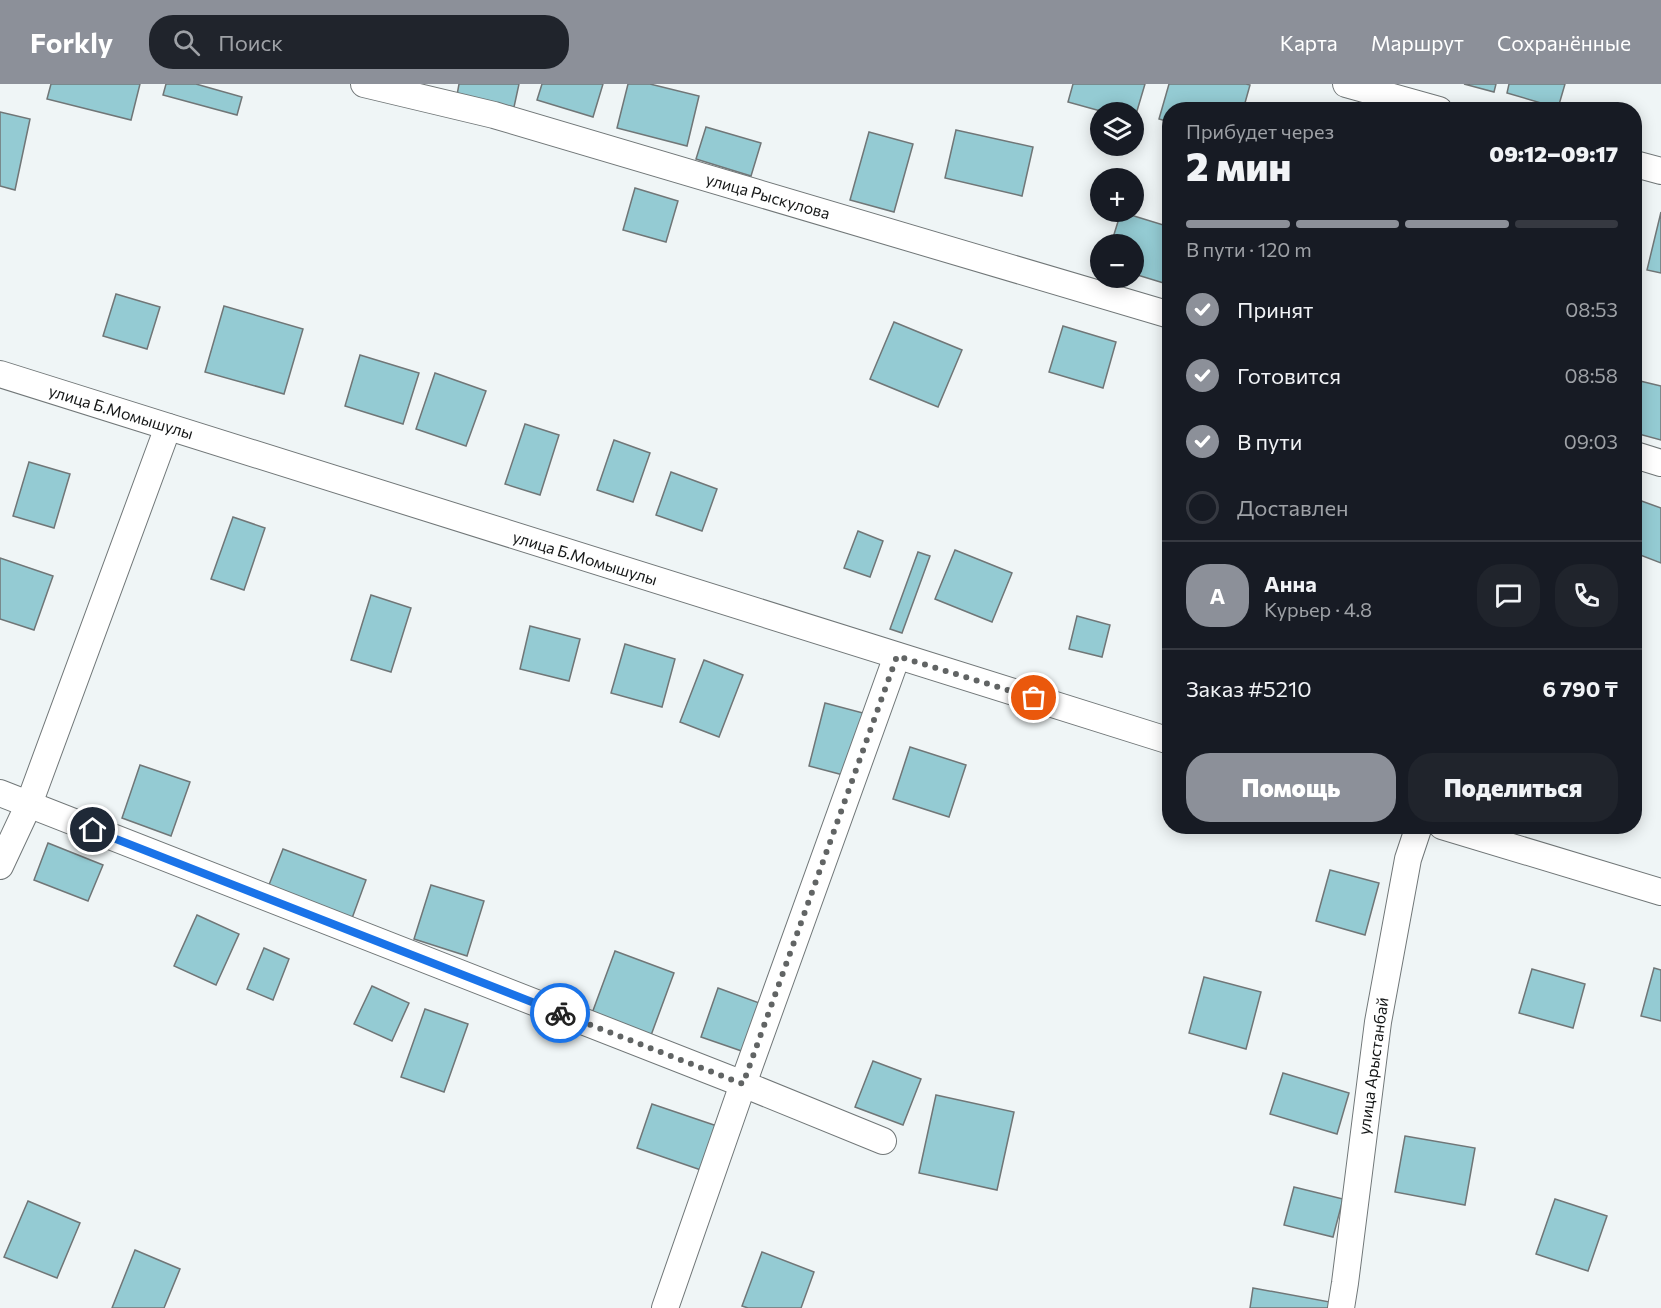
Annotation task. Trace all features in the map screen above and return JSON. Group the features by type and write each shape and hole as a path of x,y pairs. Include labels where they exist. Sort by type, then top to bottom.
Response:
{"street":[{"name":"улица Рыскулова","path":"364,84 494,115 1162,313"},
{"path":"1346,84 1410,102"},
{"path":"1642,166 1661,171"},
{"name":"улица Б.Момышулы","path":"0,374 1162,739"},
{"path":"0,866 28,804 168,427"},
{"path":"1642,457 1661,463"},
{"path":"665,1308 897,656"},
{"path":"0,793 883,1141"},
{"name":"улица Арыстанбай","path":"1341,1308 1378,1022 1408,859 1416,834"},
{"path":"1469,834 1661,892"}],"building":[{"path":"51,84 140,84 131,120 47,99"},
{"path":"166,84 196,84 242,97 237,115 163,95"},
{"path":"459,84 519,84 514,107 457,95"},
{"path":"542,84 603,84 593,117 537,100"},
{"path":"628,84 650,84 699,96 687,146 617,128"},
{"path":"1073,84 1145,84 1140,102 1090,102 1090,108 1068,102"},
{"path":"1169,84 1250,85 1245,102 1164,102"},
{"path":"1464,84 1496,84 1494,92"},
{"path":"1509,84 1565,84 1560,102 1538,102 1507,93"},
{"path":"0,112 30,119 15,190 0,186"},
{"path":"706,127 761,143 751,176 696,159"},
{"path":"956,130 1033,147 1022,196 945,178"},
{"path":"869,132 913,144 894,212 850,200"},
{"path":"635,188 678,201 666,242 623,230"},
{"path":"1661,212 1661,273 1647,270"},
{"path":"1144,219 1162,225 1162,283 1144,277 1144,234 1114,234 1118,222 1144,222"},
{"path":"116,294 160,307 147,349 103,336"},
{"path":"224,306 303,329 284,394 205,372"},
{"path":"894,322 962,350 938,407 870,379"},
{"path":"1063,326 1116,342 1103,388 1049,372"},
{"path":"360,355 419,373 403,424 345,406"},
{"path":"435,373 486,391 466,446 416,429"},
{"path":"1642,381 1661,386 1661,440 1642,435"},
{"path":"525,424 559,435 540,495 505,484"},
{"path":"614,440 650,453 633,502 597,490"},
{"path":"29,462 70,474 54,528 13,516"},
{"path":"671,472 717,489 702,531 656,515"},
{"path":"1642,501 1661,508 1661,563 1642,556"},
{"path":"233,517 265,528 244,590 211,579"},
{"path":"858,531 883,541 870,577 844,568"},
{"path":"955,550 1012,573 992,622 935,599"},
{"path":"918,552 930,556 902,633 890,629"},
{"path":"0,558 53,576 34,630 0,619"},
{"path":"371,595 411,608 391,672 351,660"},
{"path":"1077,616 1110,625 1102,657 1069,649"},
{"path":"530,626 580,639 569,681 520,669"},
{"path":"625,644 675,659 662,707 611,693"},
{"path":"704,660 743,675 719,737 680,722"},
{"path":"825,703 863,713 847,776 809,766"},
{"path":"910,747 966,765 949,817 893,799"},
{"path":"140,765 190,782 171,836 122,818"},
{"path":"48,843 103,865 88,901 34,880"},
{"path":"283,849 366,880 351,921 267,890"},
{"path":"1330,870 1379,883 1365,935 1316,921"},
{"path":"431,885 484,901 467,956 414,939"},
{"path":"197,915 239,934 216,985 174,966"},
{"path":"264,948 289,959 273,1000 247,989"},
{"path":"615,951 674,973 650,1038 591,1016"},
{"path":"1654,968 1661,970 1661,1021 1641,1016"},
{"path":"1532,969 1585,984 1573,1028 1519,1013"},
{"path":"1204,977 1261,992 1246,1049 1189,1033"},
{"path":"372,986 409,1003 392,1041 354,1024"},
{"path":"718,988 773,1008 756,1056 701,1037"},
{"path":"425,1009 468,1024 444,1092 401,1077"},
{"path":"873,1061 921,1079 903,1125 855,1107"},
{"path":"1283,1073 1349,1093 1337,1134 1270,1114"},
{"path":"936,1095 1014,1112 997,1190 919,1173"},
{"path":"652,1104 717,1126 701,1170 637,1148"},
{"path":"1405,1136 1475,1148 1465,1205 1395,1192"},
{"path":"1294,1187 1343,1199 1333,1237 1284,1225"},
{"path":"1555,1199 1607,1216 1588,1271 1536,1254"},
{"path":"28,1201 80,1223 57,1278 4,1257"},
{"path":"135,1250 180,1269 164,1308 112,1308"},
{"path":"762,1252 814,1272 801,1308 742,1306"},
{"path":"1253,1288 1330,1302 1329,1308 1250,1308"}],"way so far":[{"path":"560,1013 743,1084 897,656 1034,698"}],"route":[{"path":"93,830 560,1013"}]}
